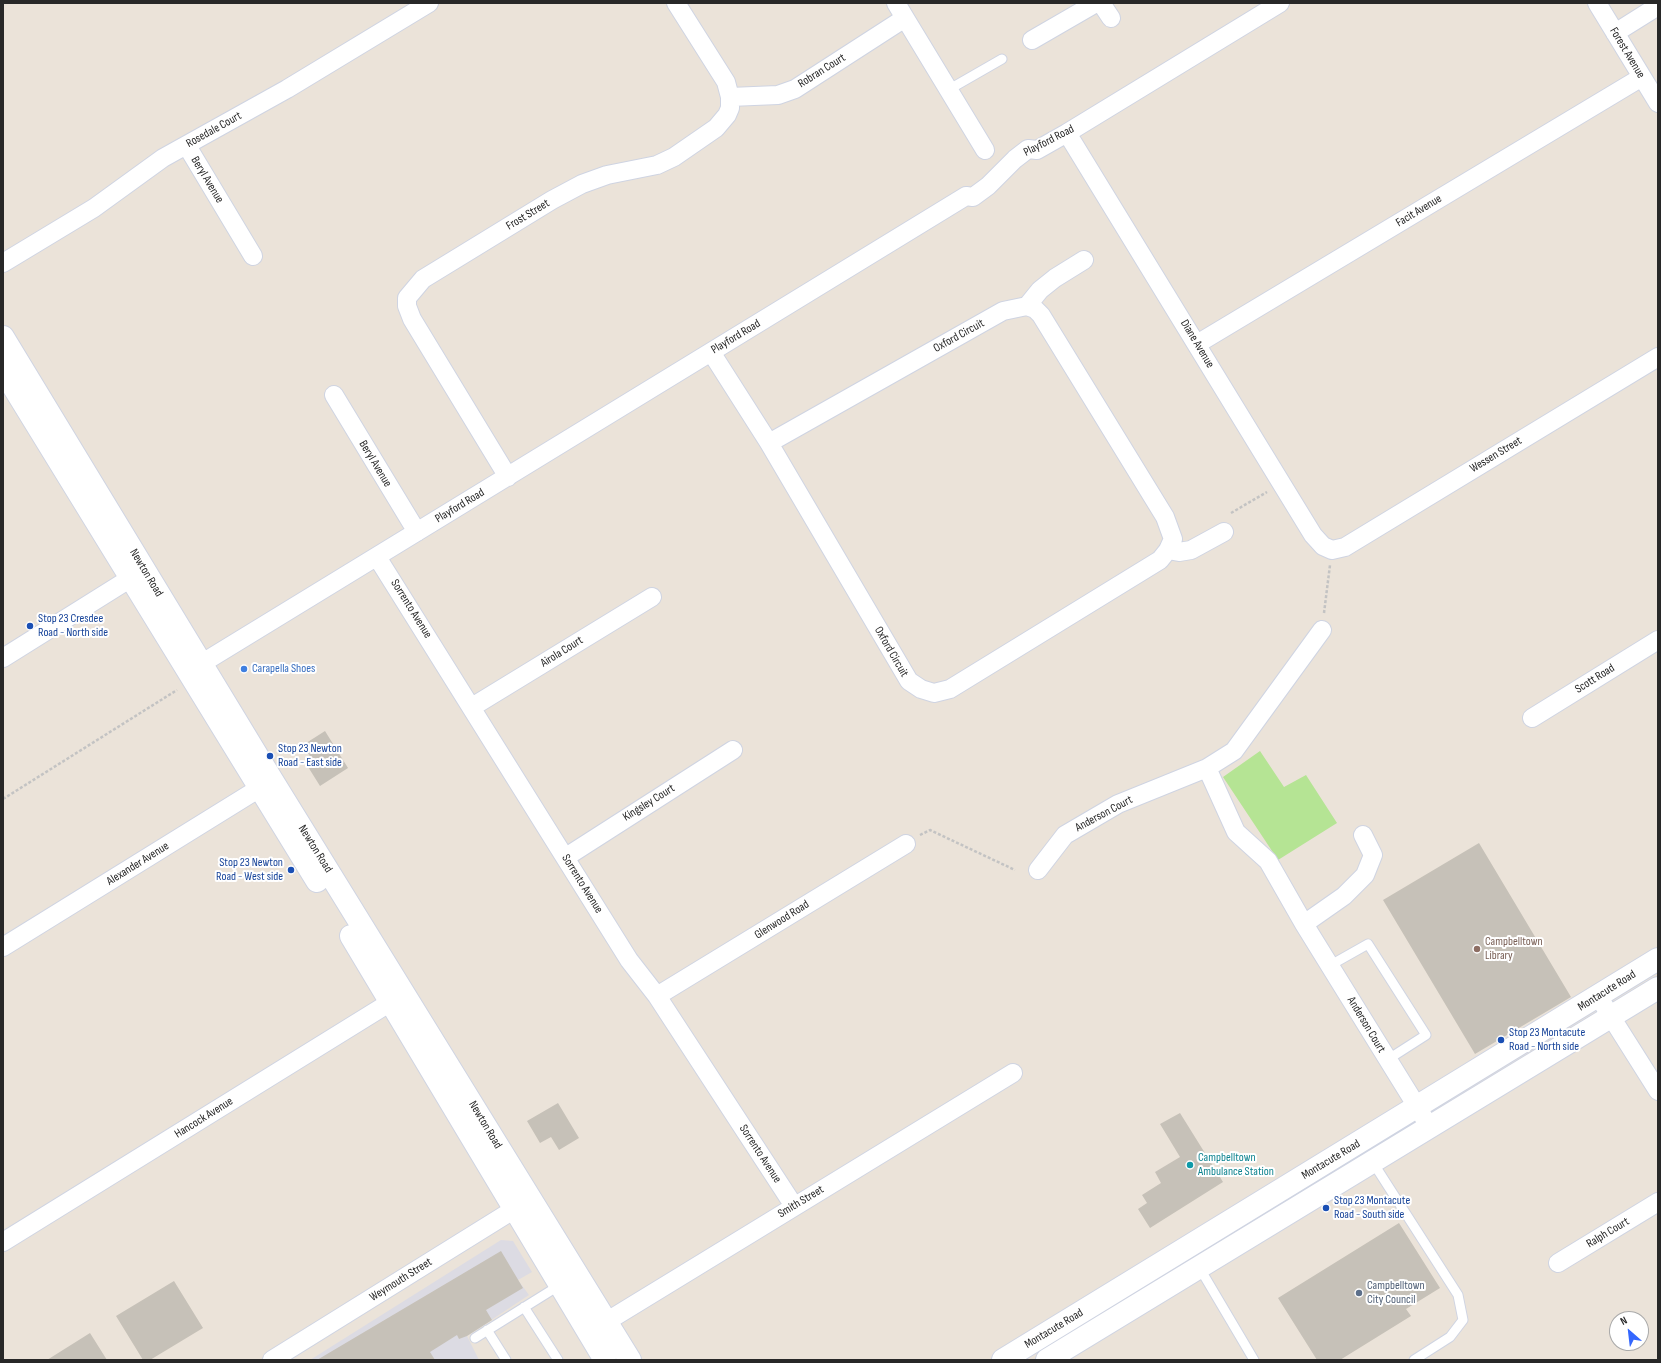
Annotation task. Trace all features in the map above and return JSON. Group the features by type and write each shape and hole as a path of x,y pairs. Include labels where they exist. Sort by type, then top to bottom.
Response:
{"main road":[{"name":"Newton Road","path":"5,344 194,672 397,998 598,1327 605,1360"},
{"name":"Newton Road","path":"3,370 138,574"},
{"name":"Montacute Road","path":"1003,1360 1417,1108 1658,959"},
{"name":"Montacute Road","path":"1057,1357 1199,1267 1658,988"},
{"name":"Newton Road","path":"523,1204 560,1284 630,1360"}],"street":[{"name":"Rosedale Court","path":"3,263 94,208 163,158 287,90 429,3"},
{"path":"676,3 714,60 726,82 730,97"},
{"path":"896,3 985,150"},
{"path":"1032,40 1096,3"},
{"path":"1101,3 1111,18"},
{"name":"Playford Road","path":"194,672 417,532 966,196 973,197 988,186 1015,159 1028,149 1037,150 1067,133 1280,3"},
{"name":"Forest Avenue","path":"1597,3 1658,103"},
{"path":"1615,32 1658,6"},
{"name":"Robran Court","path":"730,97 778,95 795,89 905,18"},
{"name":"Facit Avenue","path":"1197,344 1642,77"},
{"name":"Frost Street","path":"508,477 420,333 407,306 406,298 423,279 582,184 607,176 657,165 674,157 716,128 727,115 730,97"},
{"name":"Diane Avenue","path":"1067,133 1313,535 1324,546 1332,550"},
{"name":"Beryl Avenue","path":"187,146 253,256"},
{"path":"1084,260 1050,282 1026,306 1035,309 1041,315 1165,517 1173,539 1168,550 1180,552 1191,550 1224,532"},
{"name":"Oxford Circuit","path":"769,444 1003,311 1026,306"},
{"name":"Oxford Circuit","path":"711,352 769,444 909,681 921,690 934,693 956,685 1160,560 1168,550"},
{"name":"Wessen Street","path":"1332,550 1345,547 1658,357"},
{"name":"Beryl Avenue","path":"334,395 417,532"},
{"name":"Sorrento Avenue","path":"378,557 629,960 657,996 794,1206"},
{"path":"3,658 138,574"},
{"name":"Airola Court","path":"472,707 652,597"},
{"name":"Anderson Court","path":"1038,870 1065,835 1118,804 1207,768 1234,751 1322,630"},
{"name":"Scott Road","path":"1532,718 1658,640"},
{"name":"Kingsley Court","path":"566,857 733,750"},
{"name":"Anderson Court","path":"1207,768 1236,832 1268,861 1329,966 1429,1126"},
{"name":"Alexander Avenue","path":"3,947 265,785"},
{"path":"1304,924 1344,896 1365,876 1373,855 1363,835"},
{"name":"Glenwood Road","path":"657,996 906,844"},
{"path":"1598,996 1658,1091"},
{"name":"Hancock Avenue","path":"3,1242 397,998"},
{"name":"Smith Street","path":"598,1327 1013,1073"},
{"name":"Ralph Court","path":"1558,1263 1658,1202"},
{"name":"Weymouth Street","path":"272,1360 523,1204"},
{"path":"1048,1333 1057,1357"}],"lane":[{"path":"948,90 1002,59"},
{"path":"1329,966 1368,944 1426,1035 1387,1060"},
{"path":"1372,1161 1458,1295 1463,1320 1450,1338 1414,1360"},
{"path":"1199,1267 1254,1360"},
{"path":"475,1338 560,1284"},
{"path":"524,1307 558,1360"},
{"path":"488,1330 506,1360"}],"path":[{"path":"1231,513 1281,483"},
{"path":"1322,630 1332,550"},
{"path":"3,799 194,672"},
{"path":"906,844 930,830 1015,870"}],"shaded area":[{"path":"501,1240 513,1241 532,1272 518,1280 529,1295 467,1336 479,1360 310,1360"}],"green space":[{"path":"1260,751 1284,787 1306,775 1337,823 1278,860 1223,777"}],"building":[{"path":"325,731 348,768 320,786 305,762 311,758 303,745"},
{"name":"Campbelltown Library","path":"1479,843 1571,997 1475,1054 1383,900"},
{"path":"558,1103 579,1138 559,1150 551,1137 540,1143 527,1121"},
{"name":"Campbelltown Ambulance Station","path":"1180,1113 1223,1182 1150,1228 1138,1209 1147,1203 1142,1195 1161,1183 1155,1172 1180,1157 1160,1124"},
{"name":"Campbelltown City Council","path":"1399,1223 1440,1288 1406,1309 1411,1316 1340,1360 1317,1360 1278,1298"},
{"path":"501,1251 523,1288 486,1310 492,1320 467,1336 459,1339 457,1335 430,1352 435,1360 317,1360"},
{"path":"174,1281 203,1328 150,1360 143,1360 116,1316"},
{"path":"90,1333 107,1360 47,1360"}],"place":[{"name":"Stop 23 Cresdee Road - North side","path":"30,626"},
{"name":"Carapella Shoes","path":"244,669"},
{"name":"Stop 23 Newton Road - East side","path":"270,756"},
{"name":"Stop 23 Newton Road - West side","path":"291,870"},
{"name":"Campbelltown Library","path":"1477,949"},
{"name":"Stop 23 Montacute Road - North side","path":"1501,1040"},
{"name":"Campbelltown Ambulance Station","path":"1190,1165"},
{"name":"Stop 23 Montacute Road - South side","path":"1326,1208"},
{"name":"Campbelltown City Council","path":"1359,1293"}]}
